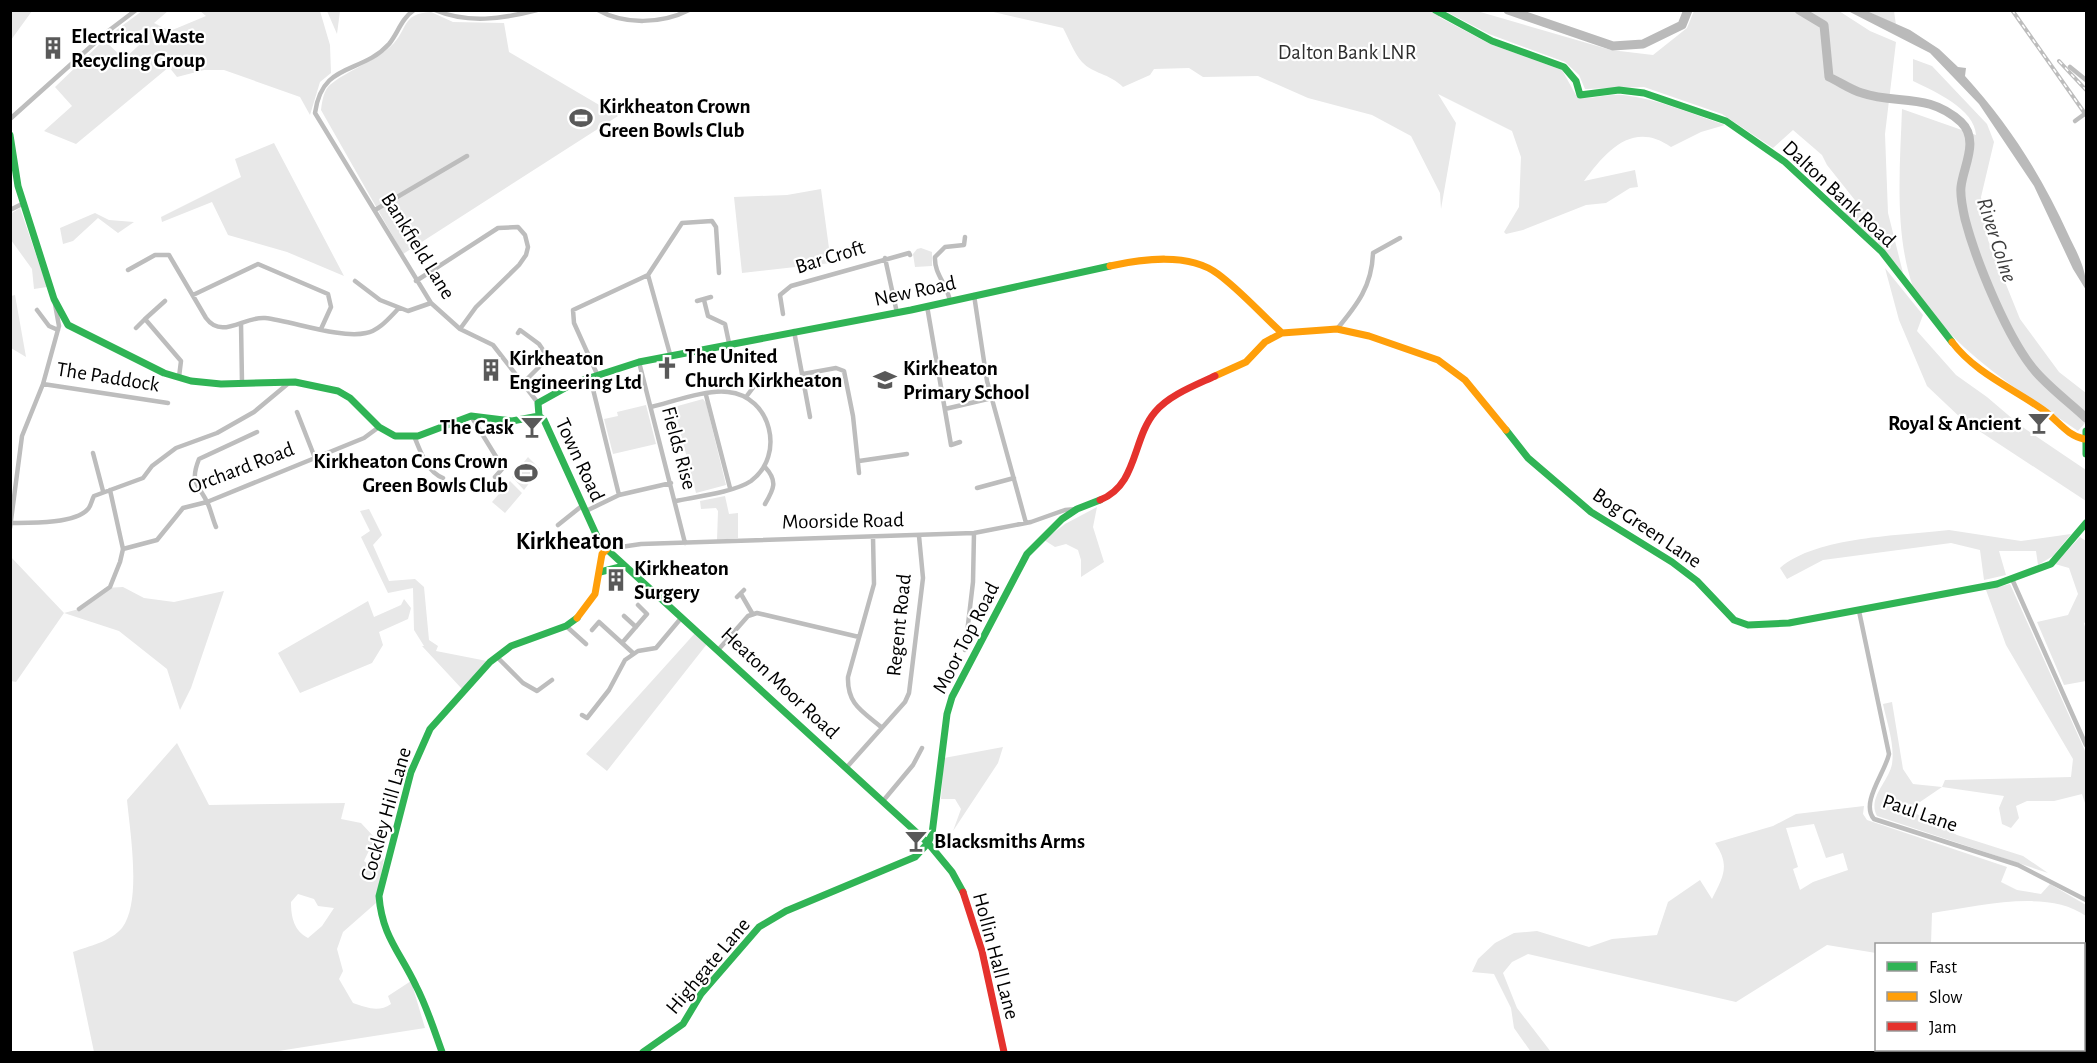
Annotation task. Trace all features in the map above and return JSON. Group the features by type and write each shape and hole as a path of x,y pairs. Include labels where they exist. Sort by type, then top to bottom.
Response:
{"street":[{"path":"10,119 107,32 136,10"},
{"name":"Bankfield Lane","path":"414,10 403,20 389,44 370,59 335,75 324,84 317,99 315,113 431,303 460,329 493,345 524,382 538,404 539,416"},
{"path":"435,10 452,18 504,19 537,10"},
{"path":"598,10 633,21 667,17 689,10"},
{"name":"Dalton Bank Road","path":"1435,10 1492,41 1564,67 1576,81 1580,95 1619,90 1644,93 1726,122 1785,162 1882,252 1957,349 1980,371 2047,413 2072,436 2085,441"},
{"path":"2070,67 2086,80"},
{"path":"2075,121 2086,112"},
{"path":"10,135 18,186 54,298 68,325 164,373 179,377 206,382 290,382 342,393 379,427 395,436 414,436 471,416 512,421 530,415 539,416"},
{"path":"375,210 468,156"},
{"path":"10,210 24,203"},
{"path":"620,495 593,375 574,323 573,310 648,275 682,224 712,221 716,227 719,270 712,268"},
{"path":"416,281 498,228 518,227 525,235 528,247 519,265 476,307 460,329"},
{"path":"950,301 946,286 937,274 935,257 945,248 966,246 965,237"},
{"path":"1337,328 1357,304 1369,284 1373,253 1400,238"},
{"path":"128,270 154,255 166,253 173,259 206,318 215,327 225,328 266,318 321,329 366,333 385,323 399,308"},
{"name":"Bar Croft","path":"783,314 780,295 791,286 885,258 909,253 910,255"},
{"path":"885,258 897,313"},
{"name":"New Road","path":"538,404 552,394 593,375 670,354 897,313 1134,261 1186,261 1216,272 1282,333"},
{"path":"193,295 258,264 328,294 331,307 321,329"},
{"path":"648,275 670,354"},
{"path":"354,282 380,300 399,308 418,310 431,303"},
{"path":"974,295 992,398 1026,523"},
{"path":"697,301 711,297"},
{"path":"54,298 58,330 43,384 22,436 11,526 77,516 88,509 94,496 143,478 152,466 176,448 217,432 254,412 290,382"},
{"path":"704,300 708,316 725,324 729,343"},
{"path":"136,328 165,301"},
{"path":"927,306 951,445 960,442"},
{"path":"37,310 48,326 58,330"},
{"path":"145,319 181,361 179,377"},
{"path":"241,323 242,383"},
{"name":"Bog Green Lane","path":"1282,333 1337,328 1369,336 1438,360 1465,380 1528,458 1591,512 1689,575 1734,620 1748,625 1765,626 1859,611 2012,579 2050,564 2086,523"},
{"path":"518,333 520,330 539,344 545,353 543,363 524,382"},
{"path":"794,331 810,417"},
{"name":"Moor Top Road","path":"928,843 932,834 947,714 956,689 1027,554 1039,540 1077,509 1113,495 1130,472 1146,424 1157,410 1184,391 1246,362 1265,342 1282,333"},
{"name":"Fields Rise","path":"639,362 685,543"},
{"path":"803,374 836,368 844,371 859,473"},
{"path":"746,397 758,381"},
{"name":"The Paddock","path":"43,384 168,403"},
{"path":"651,407 725,391 746,397 761,408 768,427 771,446 765,467 749,482 676,501"},
{"path":"706,395 730,488"},
{"path":"945,410 992,398"},
{"path":"297,412 315,458"},
{"path":"471,416 503,468 495,477"},
{"name":"Town Road","path":"539,416 544,420 600,543 607,549"},
{"name":"Orchard Road","path":"123,549 140,547 157,540 183,508 207,502 364,438 379,427"},
{"path":"216,528 207,502 198,491 193,472 199,459 257,432"},
{"path":"414,436 425,463 434,475 443,478"},
{"path":"93,453 103,491"},
{"path":"859,461 907,454"},
{"path":"765,467 775,481 775,488 765,504"},
{"path":"977,488 1014,478"},
{"path":"558,525 584,508 620,495 670,483"},
{"path":"79,609 110,587 123,549 110,490"},
{"name":"Moorside Road","path":"607,549 641,544 974,534 1026,523 1065,510 1077,509"},
{"path":"965,651 973,582 974,534"},
{"name":"Regent Road","path":"847,767 905,702 909,693 923,578 920,536"},
{"path":"873,537 874,584 848,677 848,692 853,703 881,727"},
{"name":"Heaton Moor Road","path":"607,549 719,649 928,843"},
{"name":"Cockley Hill Lane","path":"442,1053 418,988 384,933 379,896 406,788 430,729 497,657 511,646 566,626 579,616 591,601 600,572 602,554 607,549"},
{"path":"600,572 624,566"},
{"path":"2012,579 2086,745"},
{"path":"741,594 752,613 859,637"},
{"path":"622,643 647,614 638,605"},
{"name":"Paul Lane","path":"1859,611 1888,739 1889,754 1886,768 1868,804 1869,813 1874,819 2018,865 2086,900"},
{"path":"719,649 752,613"},
{"path":"624,616 636,627"},
{"path":"582,715 587,718 609,690 625,660 633,653 656,648 682,617"},
{"path":"592,630 599,622 633,653"},
{"path":"566,626 586,644"},
{"path":"497,657 523,683 537,691 552,680"},
{"path":"883,801 913,765 922,748"},
{"name":"Highgate Lane","path":"644,1053 683,1024 701,994 759,927 786,911 915,857 928,843"},
{"name":"Hollin Hall Lane","path":"928,843 946,864 962,891 982,952 1004,1053"}],"green space":[{"path":"32,11 11,40 11,12"},
{"path":"142,11 168,11 154,23 170,31 206,16 200,11 320,11 330,45 331,73 320,82 310,115 300,97 224,70 204,70 177,77 169,67 76,144 44,131 72,106 55,87 104,40 124,59 150,35 143,29 118,41 111,34"},
{"path":"327,11 340,11 337,34"},
{"name":"Dalton Bank LNR","path":"989,11 1441,11 1439,17 1490,44 1562,70 1577,97 1617,95 1636,97 1675,107 1725,125 1701,132 1671,147 1657,139 1644,137 1633,138 1622,143 1602,159 1584,181 1635,170 1638,187 1630,188 1606,203 1586,205 1523,230 1506,234 1504,232 1519,207 1521,157 1512,131 1438,94 1456,123 1441,209 1440,193 1411,136 1372,115 1308,98 1258,76 1203,77 1189,68 1154,69 1150,75 1123,87 1118,82 1086,66 1074,50 1063,28"},
{"path":"1445,11 1477,11 1611,50 1653,55 1687,28 1694,11 1839,11 1870,31 1896,42 1885,134 1888,213 1903,273 1845,213 1858,204 1827,165 1822,155 1793,130 1773,148 1722,114 1644,87 1585,89 1579,75 1565,62 1489,34"},
{"path":"1867,11 1894,11 1896,25"},
{"path":"431,12 453,22 504,23 509,52 618,116 403,254 321,110 324,95 333,82 384,52 414,16"},
{"path":"1913,59 1932,66 1987,124 1994,142 1981,197 1988,240 2020,319 2059,372 2086,393 2086,422 2078,431 1980,361 1945,328 1920,299 1913,287 1907,266 1901,222 1902,109 1976,135 1969,117 1961,109 1913,81"},
{"path":"274,143 344,276 287,252 228,235 212,202 162,222 161,217 241,177 235,159"},
{"path":"821,189 831,263 742,273 734,197 787,195"},
{"path":"20,208 47,287 34,289 32,269 11,240 10,214"},
{"path":"95,213 109,220 134,222 118,233 98,218 73,241 63,244 60,228"},
{"path":"921,248 932,252 932,266 915,267 913,254"},
{"path":"1885,268 1923,315 1917,331 1956,375 1987,397 2021,426 2086,470 2086,501 1964,421 1927,386 1899,320"},
{"path":"15,295 26,357 11,348 11,296"},
{"path":"703,399 706,403 726,485 696,493 674,407"},
{"path":"646,405 656,444 613,454 604,419 618,416 617,412"},
{"name":"Kirkheaton Cons Crown Green Bowls Club","path":"528,457 540,469 524,490 512,477"},
{"path":"510,481 522,493 505,513 492,502"},
{"path":"725,496 729,514 738,513 738,538 717,540 718,511 716,508 701,509 700,501"},
{"path":"1097,507 1093,527 1104,562 1081,577 1081,560 1078,550 1066,544 1055,547 1044,540 1065,524"},
{"path":"369,509 382,535 373,545 389,581 415,579 424,587 429,640 438,646 436,651 487,661 462,689 422,646 424,646 414,630 413,588 388,593 361,537 370,531 360,511"},
{"path":"1949,530 2021,541 2071,534 2053,556 2038,565 2036,551 1999,551 2006,575 1984,580 1980,550 1951,543 1823,560 1787,579 1780,568 1796,557 1837,543"},
{"path":"2080,537 2086,541 2086,622 2084,623 2086,681 2064,685 2037,622 2068,615 2078,594 2069,568 2055,564"},
{"path":"10,556 64,613 16,682 11,681"},
{"path":"2010,584 2086,753 2086,806 2082,794 2054,801 2027,801 2016,806 2019,818 2011,828 2002,824 1999,808 2004,796 1942,787 1945,780 2071,777 2073,759 2006,645 1986,590"},
{"path":"123,587 144,598 174,602 224,591 191,688 180,710 167,669 119,631 64,613 79,609 105,588"},
{"path":"404,599 411,608 408,619 379,632 383,645 372,663 300,693 278,653 368,601 374,617 401,605"},
{"path":"696,632 707,644 607,771 586,754"},
{"path":"1892,702 1903,769 1913,784 1942,787 1920,802 1913,812 1957,835 2023,856 2048,873 1877,816 1875,803 1890,770 1893,757 1883,704"},
{"path":"177,743 209,805 345,803 341,819 361,823 375,838 364,861 373,869 384,858 376,903 343,932 337,949 343,971 339,979 353,1003 377,1009 391,1004 388,996 411,981 425,1028 272,1052 94,1052 73,952 112,937 122,928 128,916 132,902 133,866 127,800","holes":["298,894 314,899 318,906 334,908 322,926 308,938 299,932 294,923 291,902"]},
{"path":"1003,747 998,763 953,831 961,809 955,799 941,799 944,758"},
{"path":"1864,806 1863,814 1867,820 2007,867 2001,882 2017,890 2041,894 2050,884 2086,905 2086,916 2052,903 2032,901 1991,904 1932,913 1931,943 1875,943 1875,953 1827,945 1736,1002 1528,954 1512,962 1503,973 1517,1008 1551,1052 1531,1052 1514,1028 1511,1008 1494,974 1472,972 1478,959 1495,943 1514,933 1537,931 1589,947 1612,939 1657,935 1668,902 1700,880 1712,899 1724,871 1723,858 1715,843 1773,826 1796,814","holes":["1814,824 1826,858 1843,853 1848,870 1813,882 1800,890 1793,869 1798,867 1786,828"]}],"shaded area":[{"path":"1848,11 1867,11 1910,30 1939,49 1958,67 1966,68 1965,76 2010,131 2047,191 2081,261 2086,290 2073,269 2034,186 1979,104 1930,53"}],"waterway":[{"name":"River Colne","path":"1508,10 1613,46 1643,44 1682,25 1688,10"},
{"name":"River Colne","path":"1799,10 1824,25 1829,77 1862,93 1937,106 1961,122 1967,129 1970,145 1962,179 1961,199 1970,236 1994,299 2025,358 2054,390 2086,418"}],"railway":[{"path":"2012,10 2086,115"},
{"path":"2059,61 2086,90"}],"traffic: fast":[{"path":"1435,10 1492,41 1564,67 1576,81 1580,95 1619,90 1644,93 1726,121 1785,162 1882,252 1952,342"},
{"path":"10,135 18,186 54,299 68,325 164,373 191,381 221,384 295,382 338,391 350,398 379,427 395,436 418,436 471,416 512,421 539,416"},
{"path":"539,416 538,403 574,383 639,362 911,310 1110,266"},
{"path":"539,416 544,420 600,543 928,843 952,872 963,892"},
{"path":"1506,430 1528,458 1591,512 1672,562 1697,581 1734,620 1748,625 1789,623 1997,584 2051,564 2086,523"},
{"path":"2086,431 2086,454"},
{"path":"643,1052 683,1024 701,994 759,927 786,911 915,857 928,843 932,834 947,714 952,697 1027,554 1062,519 1077,509 1100,500"},
{"path":"600,572 624,566"},
{"path":"442,1052 420,994 388,933 379,896 411,772 430,729 490,662 511,646 566,626 577,618"}],"traffic: slow":[{"path":"1110,266 1165,259 1193,262 1206,267 1235,288 1282,333"},
{"path":"1215,376 1246,362 1265,342 1282,333 1337,329 1369,336 1438,360 1465,380 1506,430"},
{"path":"1952,342 1984,372 2046,412 2068,432 2084,439"},
{"path":"577,618 595,594 602,554 607,549"}],"traffic: jam":[{"path":"1100,500 1112,493 1128,473 1142,435 1155,412 1175,396 1215,376"},
{"path":"963,892 982,951 1004,1052"}],"place":[{"name":"Electrical Waste Recycling Group","path":"53,48"},
{"name":"Kirkheaton Crown Green Bowls Club","path":"581,118"},
{"name":"The United Church Kirkheaton","path":"667,368"},
{"name":"Kirkheaton Engineering Ltd","path":"491,370"},
{"name":"Kirkheaton Primary School","path":"885,380"},
{"name":"Royal & Ancient","path":"2039,423"},
{"name":"The Cask","path":"532,427"},
{"name":"Kirkheaton Cons Crown Green Bowls Club","path":"526,473"},
{"name":"Kirkheaton Surgery","path":"616,580"},
{"name":"Blacksmiths Arms","path":"916,841"}],"district":[{"name":"Kirkheaton","path":"570,542"}]}
